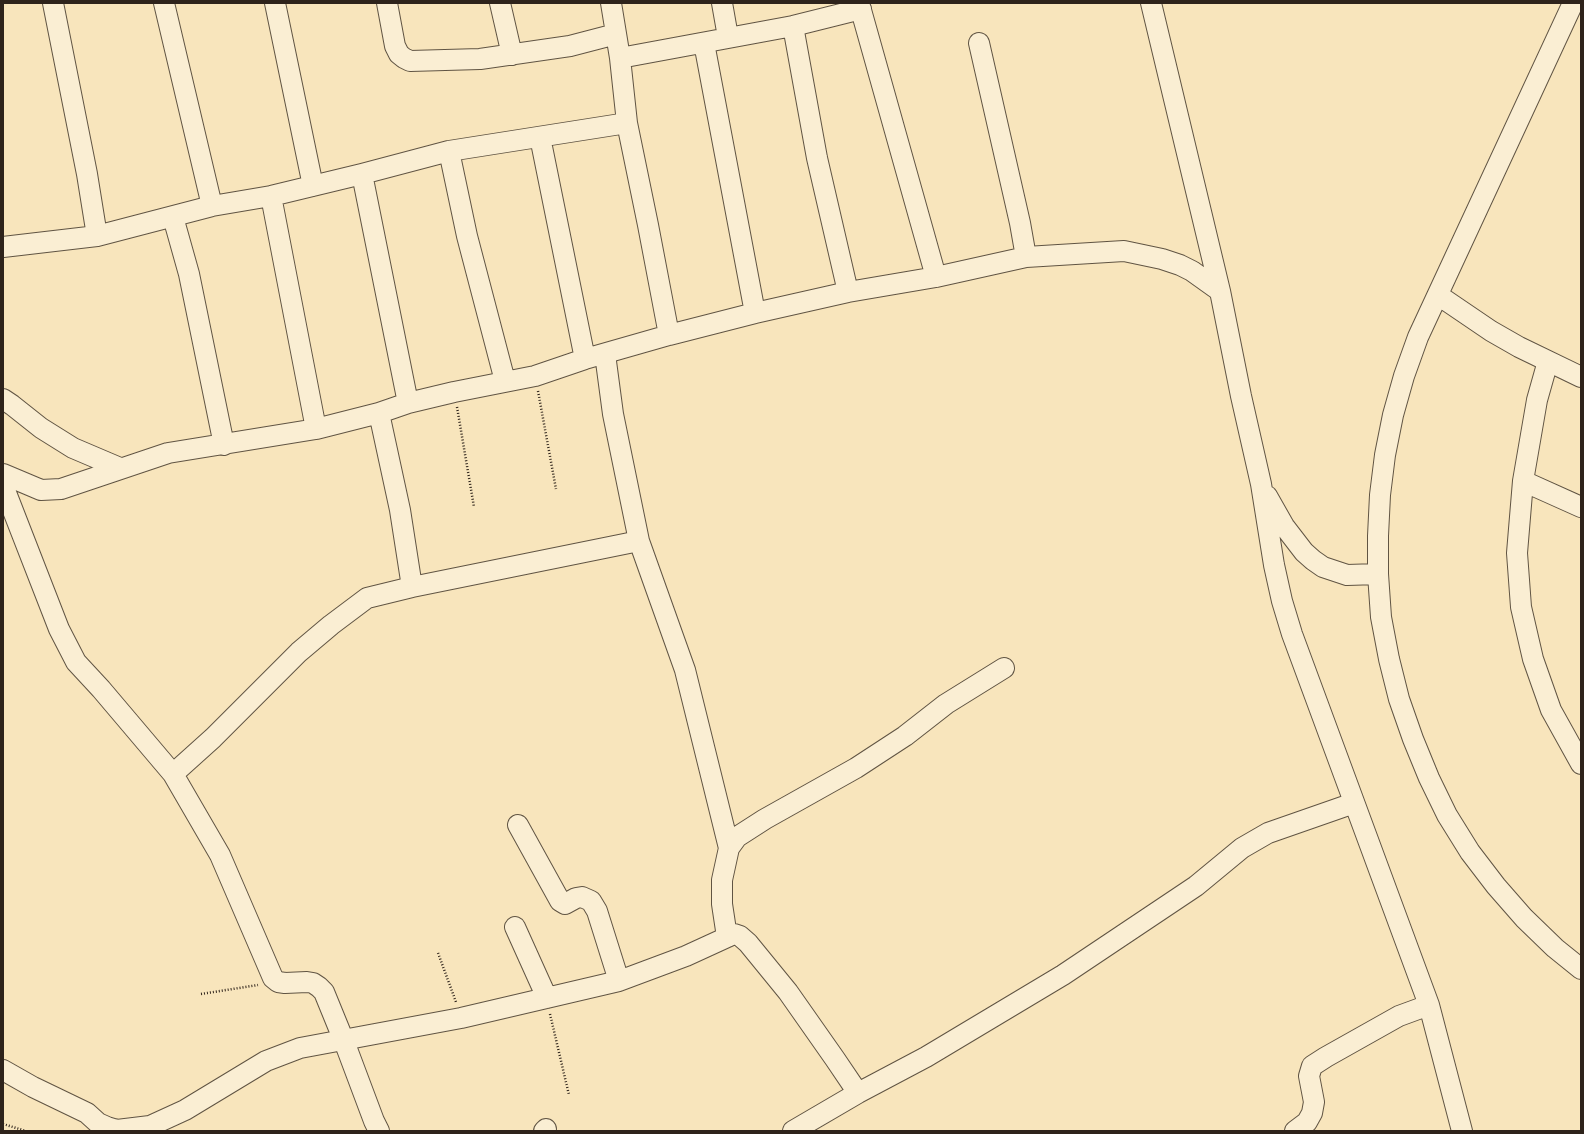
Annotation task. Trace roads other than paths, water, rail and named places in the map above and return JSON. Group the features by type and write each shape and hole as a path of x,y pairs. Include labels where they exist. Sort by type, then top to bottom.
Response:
{"street":[{"path":"53,3 87,174 97,236"},
{"path":"164,3 212,206"},
{"path":"275,3 313,186"},
{"path":"387,3 395,46 399,54 410,61 480,60 570,46 616,34"},
{"path":"500,3 512,55"},
{"path":"611,3 620,58 627,123 669,335"},
{"path":"722,3 728,37"},
{"path":"1151,3 1220,291 1261,484 1274,565 1282,601 1292,634 1429,1005 1462,1131"},
{"path":"1573,3 1418,337 1404,376 1393,415 1385,455 1380,495 1378,574 1381,617 1399,700 1426,772 1448,816 1470,852 1496,886 1524,918 1554,948 1581,969"},
{"path":"620,58 793,26 860,6 936,277"},
{"path":"793,26 817,158 848,292"},
{"path":"704,43 755,313"},
{"path":"979,43 1020,223 1026,257"},
{"path":"3,247 97,236 212,206 271,196 449,151 627,123"},
{"path":"540,136 585,359"},
{"path":"449,151 467,236 505,381"},
{"path":"362,174 408,403"},
{"path":"271,196 316,429"},
{"path":"173,217 189,274 224,445"},
{"path":"3,474 41,490 61,489 168,453 316,429 380,413 408,403 505,381 536,376 585,359 669,335 755,313 848,292 936,277 1026,257 1124,250 1180,265 1192,271 1220,291"},
{"path":"1438,295 1491,331 1548,361 1581,376"},
{"path":"605,354 613,414 639,541 685,670 728,848 722,880 722,904 727,937"},
{"path":"1548,361 1537,400 1523,481 1517,553 1521,607 1533,659 1551,710 1581,764"},
{"path":"3,400 12,405 41,428 73,448 120,468"},
{"path":"380,413 400,510 412,587"},
{"path":"1523,481 1581,507"},
{"path":"1261,484 1284,526 1304,552 1313,560 1323,567 1347,575 1378,574"},
{"path":"3,485 58,629 76,662 101,689 173,774 220,855 273,978 278,982 285,983 307,982 319,987 324,992 374,1122 379,1131"},
{"path":"173,774 212,738 299,652 331,625 367,598 412,587 639,541"},
{"path":"728,848 737,837 765,819 856,768 906,736 946,704 1004,668"},
{"path":"799,1129 858,1093 926,1057 1063,975 1196,886 1242,848 1268,833 1354,802"},
{"path":"518,825 560,901 565,904 576,898 582,897 591,901 597,911 619,981"},
{"path":"515,927 547,998"},
{"path":"3,1070 33,1087 87,1113 94,1127 117,1130 151,1129 266,1061 300,1048 461,1018 619,981 686,956 734,934 740,936 748,943 788,992 858,1093"},
{"path":"1295,1131 1307,1122 1312,1113 1314,1102 1309,1076 1312,1066 1399,1016 1429,1005"}]}
